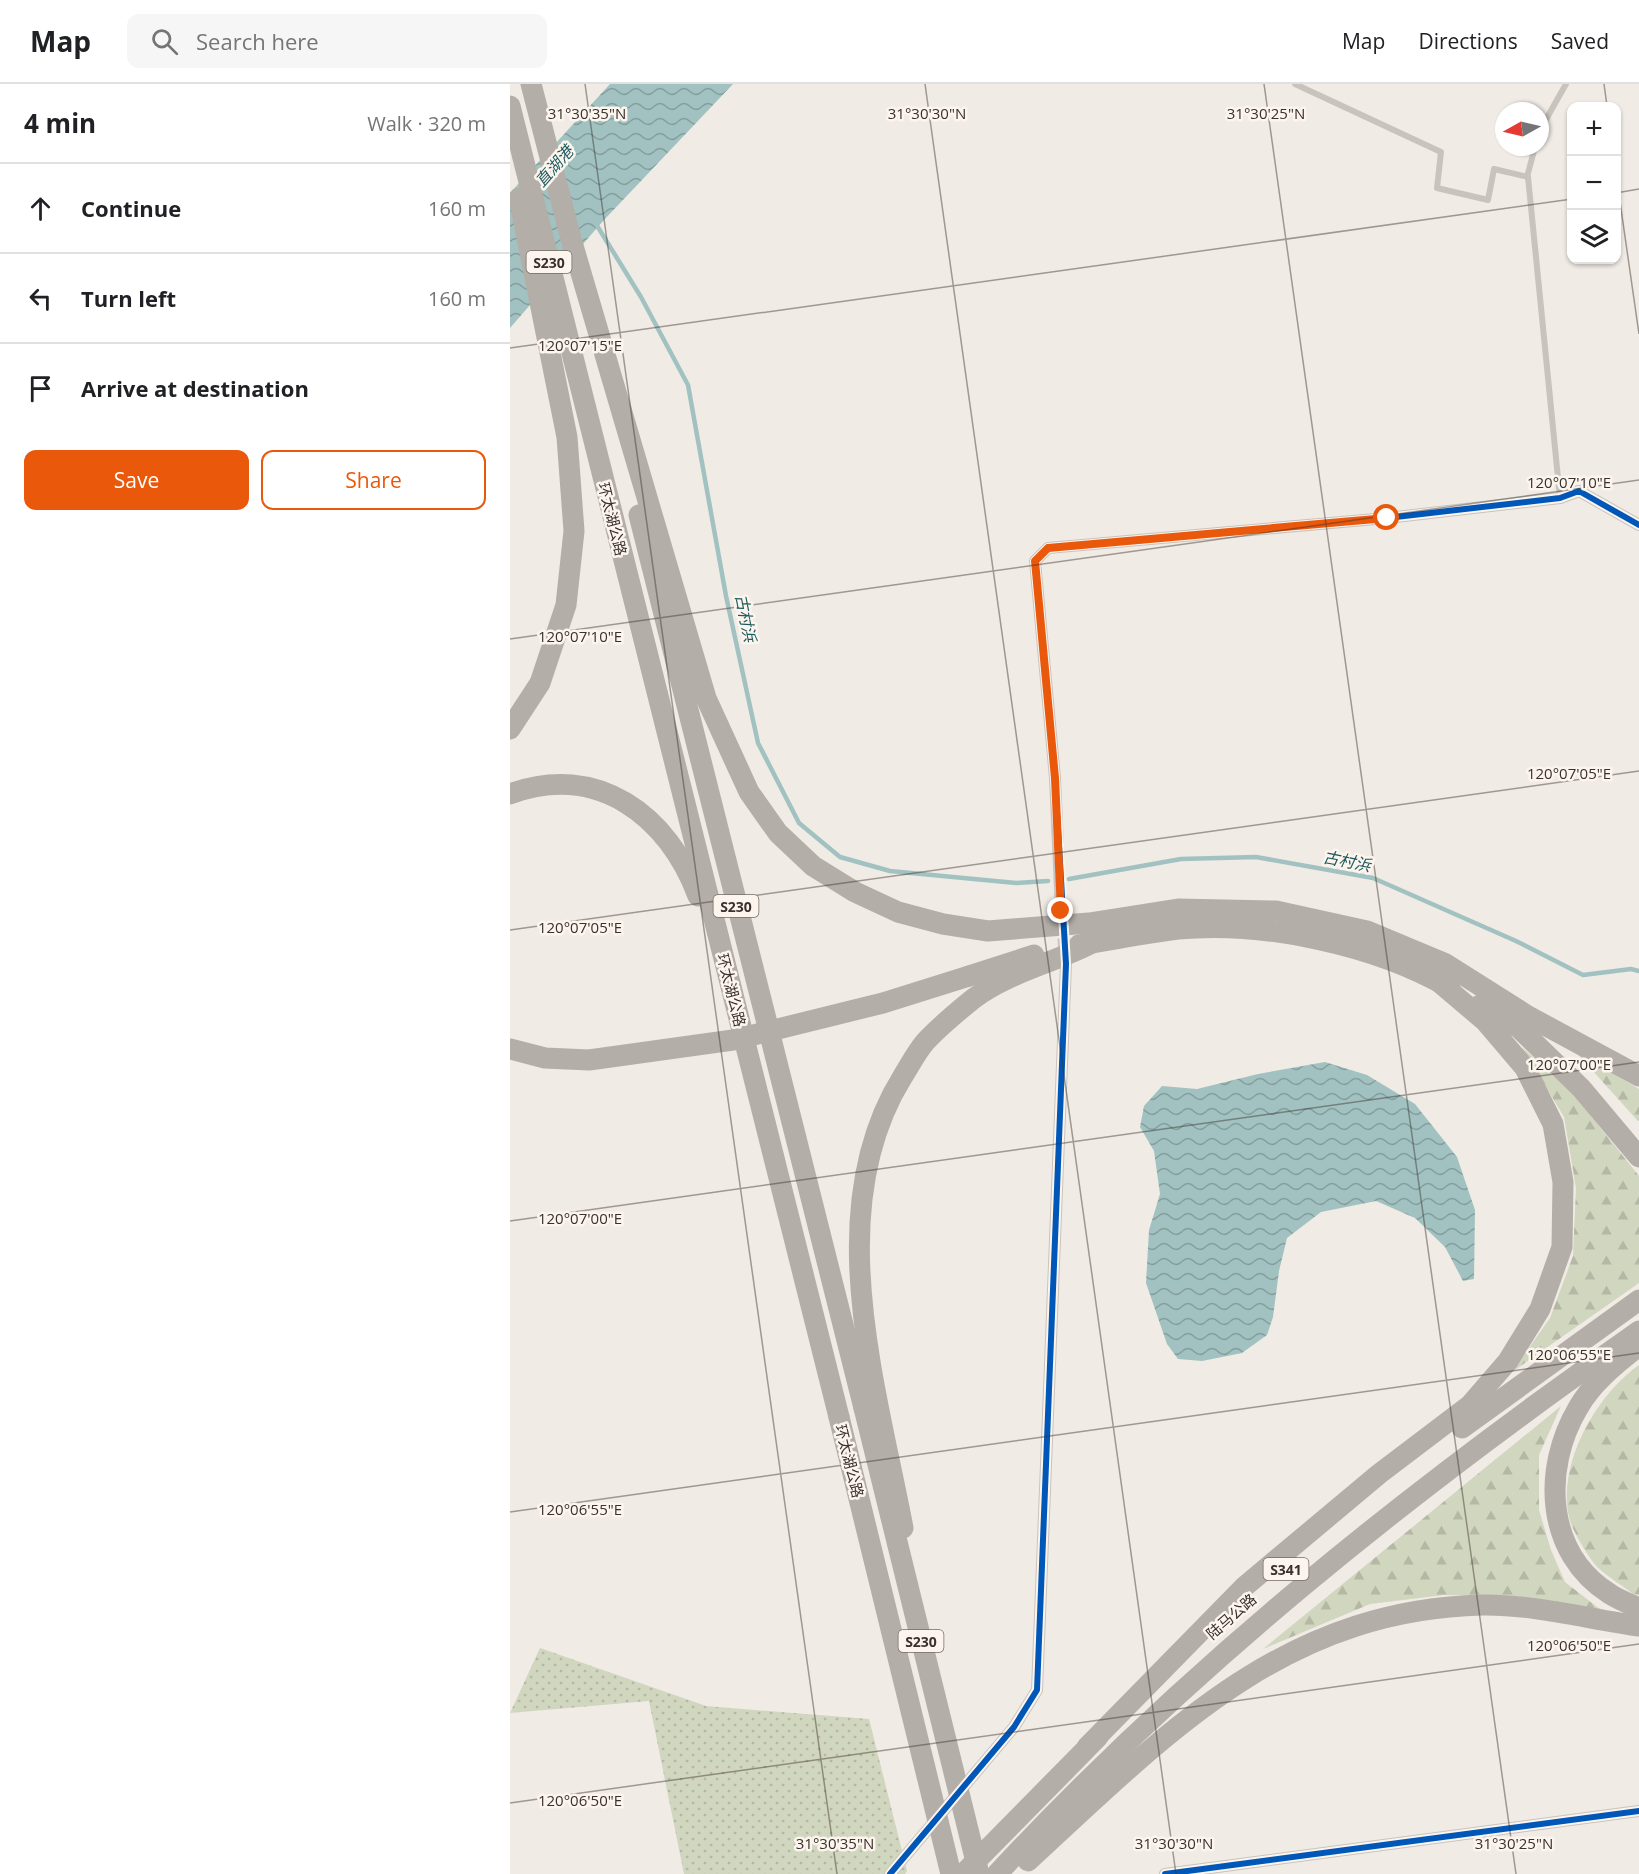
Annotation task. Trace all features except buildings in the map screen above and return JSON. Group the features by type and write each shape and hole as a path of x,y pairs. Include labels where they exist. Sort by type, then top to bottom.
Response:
{"highway":[{"name":"S230","path":"531,84 615,399"},
{"name":"环太湖公路","path":"510,106 812,1305 951,1874"},
{"path":"510,147 567,436 574,531 566,605 540,683 510,729"},
{"name":"环太湖公路","path":"615,399 872,1406 935,1699 979,1874"},
{"path":"615,399 706,698 749,792 778,833 813,866 855,892 898,912 943,924 988,931 1091,933 1179,929 1274,930 1361,950 1439,982 1519,1028 1581,1088 1639,1138"},
{"path":"510,794 534,785 577,783 618,797 651,819 676,850 693,883 706,918 756,1112 812,1305"},
{"path":"510,1036 547,1047 588,1048 731,1028 1059,947 1091,933 1178,909 1276,911 1367,931 1446,964 1528,1016 1639,1076"},
{"path":"872,1406 858,1233 866,1165 887,1101 924,1042 975,998 1091,933"},
{"path":"510,1049 545,1058 589,1060 733,1040 883,1003 967,970"},
{"path":"1087,1747 1244,1587 1379,1474 1470,1405 1508,1361 1540,1309 1562,1247 1563,1182 1552,1124 1525,1068 1485,1021 1439,982"},
{"path":"1528,1016 1614,1117 1639,1157"},
{"name":"陆马公路","path":"963,1874 1087,1747 1252,1597 1387,1484 1527,1378 1639,1300"},
{"name":"陆马公路","path":"997,1874 1138,1732 1269,1616 1402,1504 1542,1398 1639,1330"},
{"path":"1639,1346 1605,1374 1579,1407 1561,1443 1553,1483 1559,1526 1578,1566 1609,1594 1639,1608"},
{"path":"1014,1874 1152,1747 1226,1690 1282,1656 1330,1634 1379,1617 1432,1608 1484,1605 1639,1626"}],"street":[{"path":"1061,911 1055,778 1035,561 1048,548 1387,518 1560,498 1579,491 1639,525"},
{"path":"890,1874 1014,1727 1037,1690 1066,964"},
{"path":"1165,1874 1639,1811"}],"lane":[{"path":"1295,84 1441,152 1437,188 1488,200 1494,169 1527,177"},
{"path":"1549,114 1566,84"},
{"path":"1533,156 1527,177 1560,498"}],"green space":[{"path":"1522,1047 1575,1096 1639,1176 1639,1283 1512,1372 1550,1318 1573,1256 1576,1188 1564,1117"},
{"path":"1573,1049 1639,1089 1639,1121 1638,1121"},
{"path":"1639,1365 1639,1595 1633,1594 1606,1575 1593,1562 1579,1540 1569,1517 1567,1496 1569,1475 1583,1432 1608,1394"},
{"path":"1561,1406 1539,1455 1539,1510 1551,1550 1565,1582 1601,1610 1515,1596 1444,1595 1370,1604 1263,1649"},
{"path":"540,1648 706,1706 869,1719 907,1871 905,1874 684,1874 649,1701 510,1713"}],"water":[{"name":"直湖港","path":"610,84 733,84 603,221 510,328 510,193"},
{"path":"1325,1062 1367,1075 1415,1104 1457,1157 1475,1210 1474,1279 1463,1281 1445,1247 1415,1218 1376,1201 1321,1212 1287,1238 1279,1271 1273,1317 1267,1335 1242,1353 1202,1361 1178,1359 1167,1344 1146,1283 1149,1230 1160,1194 1154,1151 1140,1127 1144,1106 1162,1086 1197,1089 1258,1074"}],"waterway":[{"name":"古村浜","path":"596,224 641,297 688,385 726,596 758,743 799,823 840,857 890,871 1016,883 1048,881"},
{"name":"古村浜","path":"1069,879 1181,859 1256,857 1373,878 1516,941 1583,975 1631,969 1639,971"}],"tunnel":[{"path":"1062,920 1065,960"}],"cycle path":[{"path":"890,1874 1014,1727 1037,1690 1066,964 1055,778 1035,561 1048,548 1387,518 1560,498 1579,491 1639,525"},
{"path":"1165,1874 1639,1811"}],"route":[{"path":"1061,911 1055,778 1035,561 1048,548 1387,518"}]}
